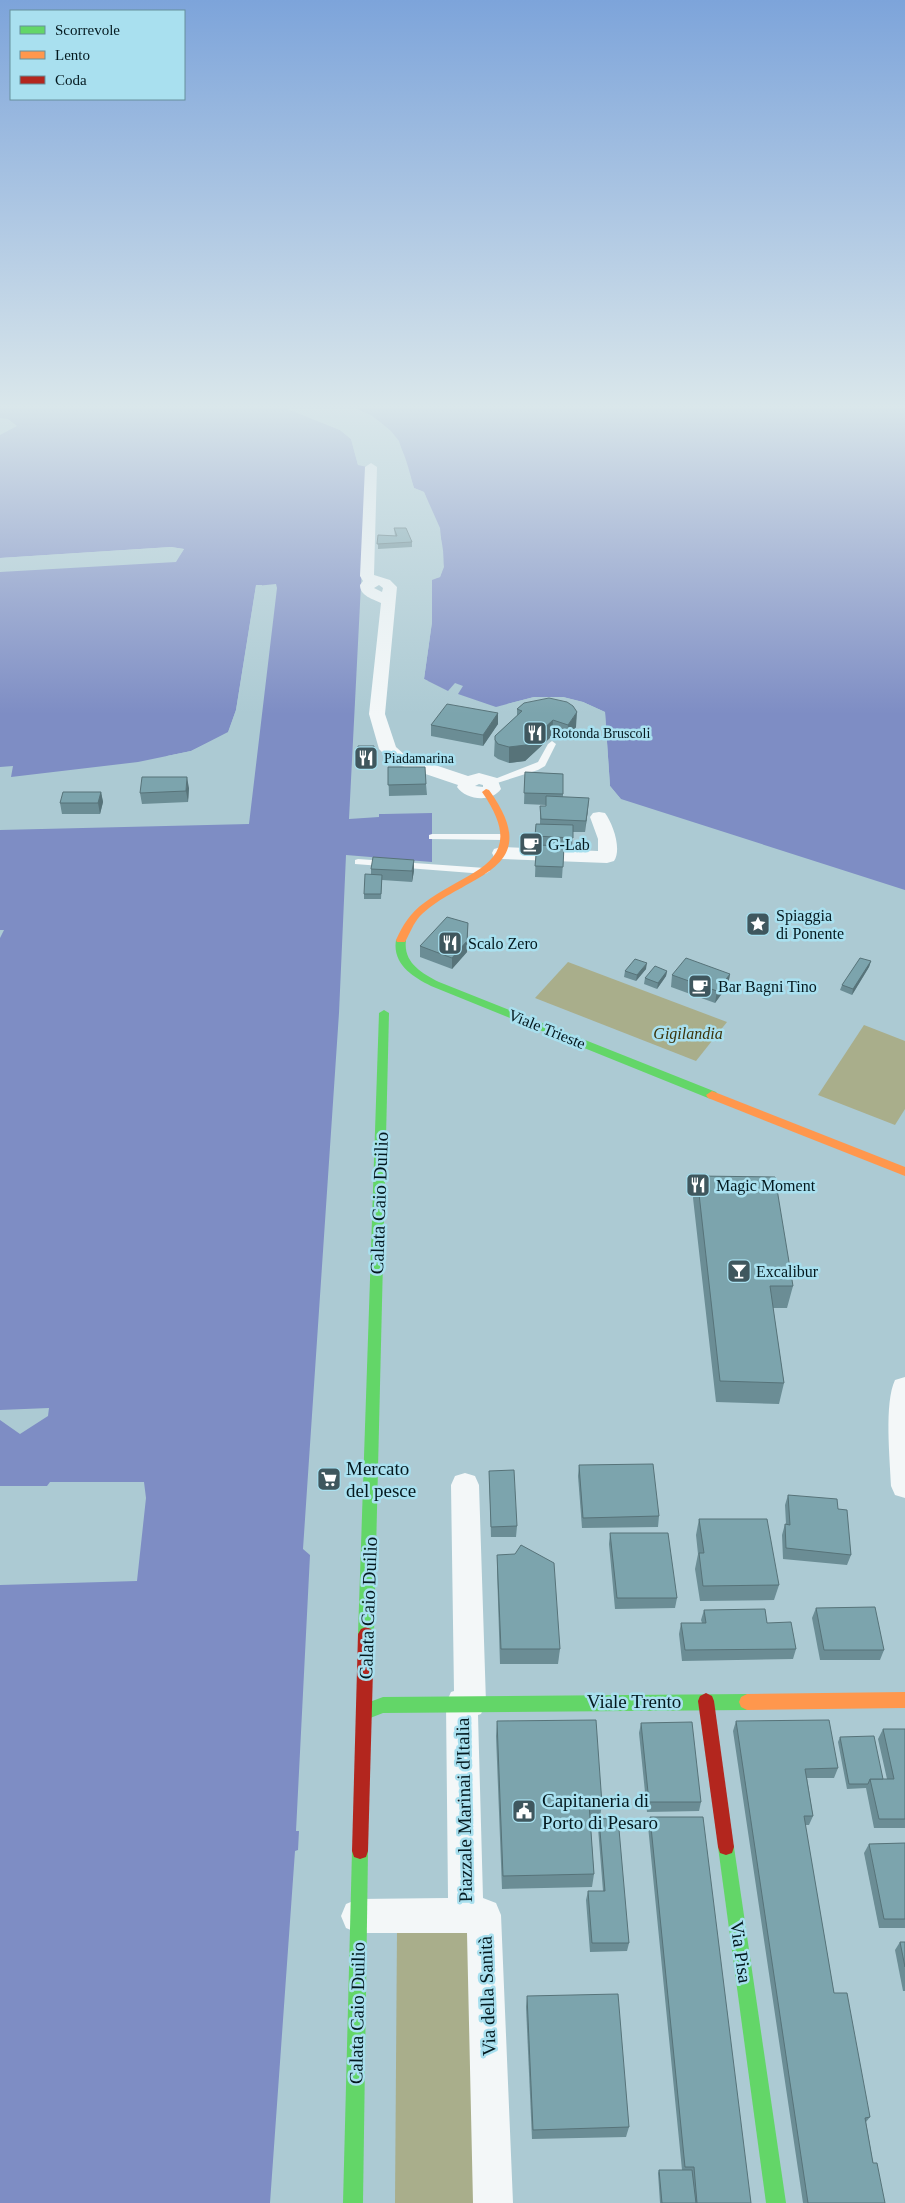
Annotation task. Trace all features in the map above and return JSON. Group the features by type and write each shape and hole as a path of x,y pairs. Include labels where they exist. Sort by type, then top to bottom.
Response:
{"street":[{"path":"370,508 367,576 372,582 388,583 390,587 377,714 388,749 399,759 468,782 466,787 472,791 488,787 503,821 502,845 607,857 606,839 599,817"},
{"name":"Viale Trieste","path":"502,845 495,862 484,871 425,907 408,924 400,941 400,953 406,965 419,976 443,988 905,1172"},
{"name":"Calata Caio Duilio","path":"353,2203 358,1916 384,1013"},
{"path":"905,1388 903,1423 905,1486"},
{"path":"465,1485 466,1703"},
{"name":"Viale Trento","path":"365,1712 383,1704 905,1700"},
{"name":"Via Pisa","path":"706,1701 776,2203"},
{"name":"Piazzale Marinai d'Italia","path":"466,1703 466,1916"},
{"name":"Via della Sanità","path":"358,1916 484,1915 493,2203"}],"lane":[{"path":"488,787 542,764 552,744"},
{"path":"432,837 502,845"},
{"path":"358,862 484,871"}],"green space":[{"name":"Gigilandia","path":"568,962 727,1022 696,1061 535,998"},
{"path":"864,1025 905,1041 905,1109 895,1125 818,1095"},
{"path":"470,1927 477,2203 395,2203 397,1929"}],"water":[{"path":"0,508 365,508 349,819 379,817 379,814 432,813 432,862 346,855 339,1013 303,1549 310,1555 296,1831 299,1831 298,1850 295,1851 270,2203 0,2203 0,1585 137,1581 146,1498 144,1482 50,1482 47,1486 0,1486 0,938 4,930 0,930 0,830 249,824 277,588 276,584 256,586 236,710 228,733 191,751 138,762 11,777 13,766 0,767 0,572 176,562 184,549 171,547 0,558"},
{"path":"430,508 905,508 905,890 621,799 610,786 605,712 583,702 563,697 534,697 496,707 458,694 463,686 455,683 448,691 424,679 432,622 432,579 440,577 443,566 442,544"}],"pier":[{"path":"428,508 431,508 440,528 444,567 440,577 432,580 432,622 424,679 428,681 427,683 422,679 430,622 430,579 438,575 441,566 437,529"},
{"path":"171,547 184,549 180,555 177,555 180,551 171,550 0,560 0,558"},
{"path":"256,585 262,585 262,587 259,588 239,711 230,734 192,754 164,760 167,756 191,751 228,732 236,710"},
{"path":"534,697 563,697 583,702 605,712 610,786 623,802 619,801 608,786 603,714 583,704 563,700 534,700 506,707 507,704"},
{"path":"49,1408 48,1416 20,1434 0,1420 0,1410"}],"building":[{"path":"394,528 406,528 412,542 377,544 378,535 397,536"},
{"path":"549,698 567,702 573,706 577,712 568,725 553,720 526,745 509,747 498,744 495,736 522,711 517,709 524,703"},
{"path":"447,704 498,713 483,735 431,725"},
{"path":"358,746 374,746 373,759 357,759"},
{"path":"388,767 425,767 426,784 388,785"},
{"path":"525,772 563,774 563,794 524,793"},
{"path":"142,777 187,777 186,791 140,793"},
{"path":"63,792 101,792 98,803 60,803"},
{"path":"546,796 589,798 586,821 541,819 540,806 546,806"},
{"path":"536,824 573,825 573,838 535,836"},
{"path":"537,845 564,846 563,867 535,866"},
{"path":"373,857 414,860 412,871 371,869"},
{"path":"365,874 382,875 381,894 364,894"},
{"path":"447,917 468,923 467,941 452,958 420,946"},
{"path":"686,958 730,974 717,991 672,975"},
{"path":"860,958 871,961 853,989 842,985"},
{"path":"635,959 647,963 637,975 625,971"},
{"path":"655,966 667,971 658,983 645,978"},
{"path":"697,1176 775,1177 793,1286 770,1286 784,1383 720,1381"},
{"path":"653,1464 659,1516 583,1518 579,1465"},
{"path":"514,1470 517,1526 491,1527 489,1471"},
{"path":"788,1495 837,1499 838,1509 847,1510 851,1555 786,1548 785,1524 790,1525"},
{"path":"699,1519 767,1519 779,1585 703,1586 699,1553 704,1553"},
{"path":"610,1533 668,1533 677,1598 617,1598"},
{"path":"521,1545 554,1563 560,1649 501,1649 497,1555 515,1554"},
{"path":"875,1607 884,1650 824,1650 816,1608"},
{"path":"765,1609 767,1623 791,1622 796,1649 685,1650 681,1623 706,1623 704,1610"},
{"path":"596,1720 602,1804 589,1804 594,1874 503,1876 497,1721"},
{"path":"829,1720 838,1768 805,1769 813,1816 804,1816 834,1993 847,1993 870,2117 865,2118 873,2163 877,2163 885,2203 808,2203 736,1721"},
{"path":"692,1722 701,1802 649,1802 641,1723"},
{"path":"883,1729 905,1729 905,1819 879,1819 870,1779 894,1779"},
{"path":"874,1736 883,1779 870,1779 868,1784 849,1784 840,1737"},
{"path":"650,1817 703,1817 751,2203 697,2203 694,2167 685,2167"},
{"path":"618,1818 629,1943 592,1943 588,1891 605,1891 599,1819"},
{"path":"905,1843 905,1919 884,1919 869,1844"},
{"path":"900,1942 905,1942 905,1967"},
{"path":"618,1994 629,2127 533,2130 527,1996"},
{"path":"659,2170 692,2170 696,2203 662,2203"}],"traffic: fast":[{"path":"401,940 400,948 404,961 415,972 435,984 712,1095"},
{"path":"366,1634 384,1013"},
{"path":"365,1712 383,1705 747,1702"},
{"path":"726,1847 776,2203"},
{"path":"353,2203 360,1851"}],"traffic: slow":[{"path":"401,940 407,926 416,914 440,897 480,874 499,857 503,848 504,829 497,809 486,792"},
{"path":"712,1095 905,1172"},
{"path":"747,1702 905,1700"}],"traffic: jam":[{"path":"360,1851 366,1634"},
{"path":"706,1701 726,1847"}],"place":[{"name":"Rotonda Bruscoli","path":"535,733"},
{"name":"Piadamarina","path":"366,758"},
{"name":"G-Lab","path":"531,844"},
{"name":"Spiaggia di Ponente","path":"758,924"},
{"name":"Scalo Zero","path":"450,943"},
{"name":"Bar Bagni Tino","path":"700,986"},
{"name":"Magic Moment","path":"698,1185"},
{"name":"Excalibur","path":"739,1271"},
{"name":"Mercato del pesce","path":"329,1479"},
{"name":"Capitaneria di Porto di Pesaro","path":"524,1811"}]}
